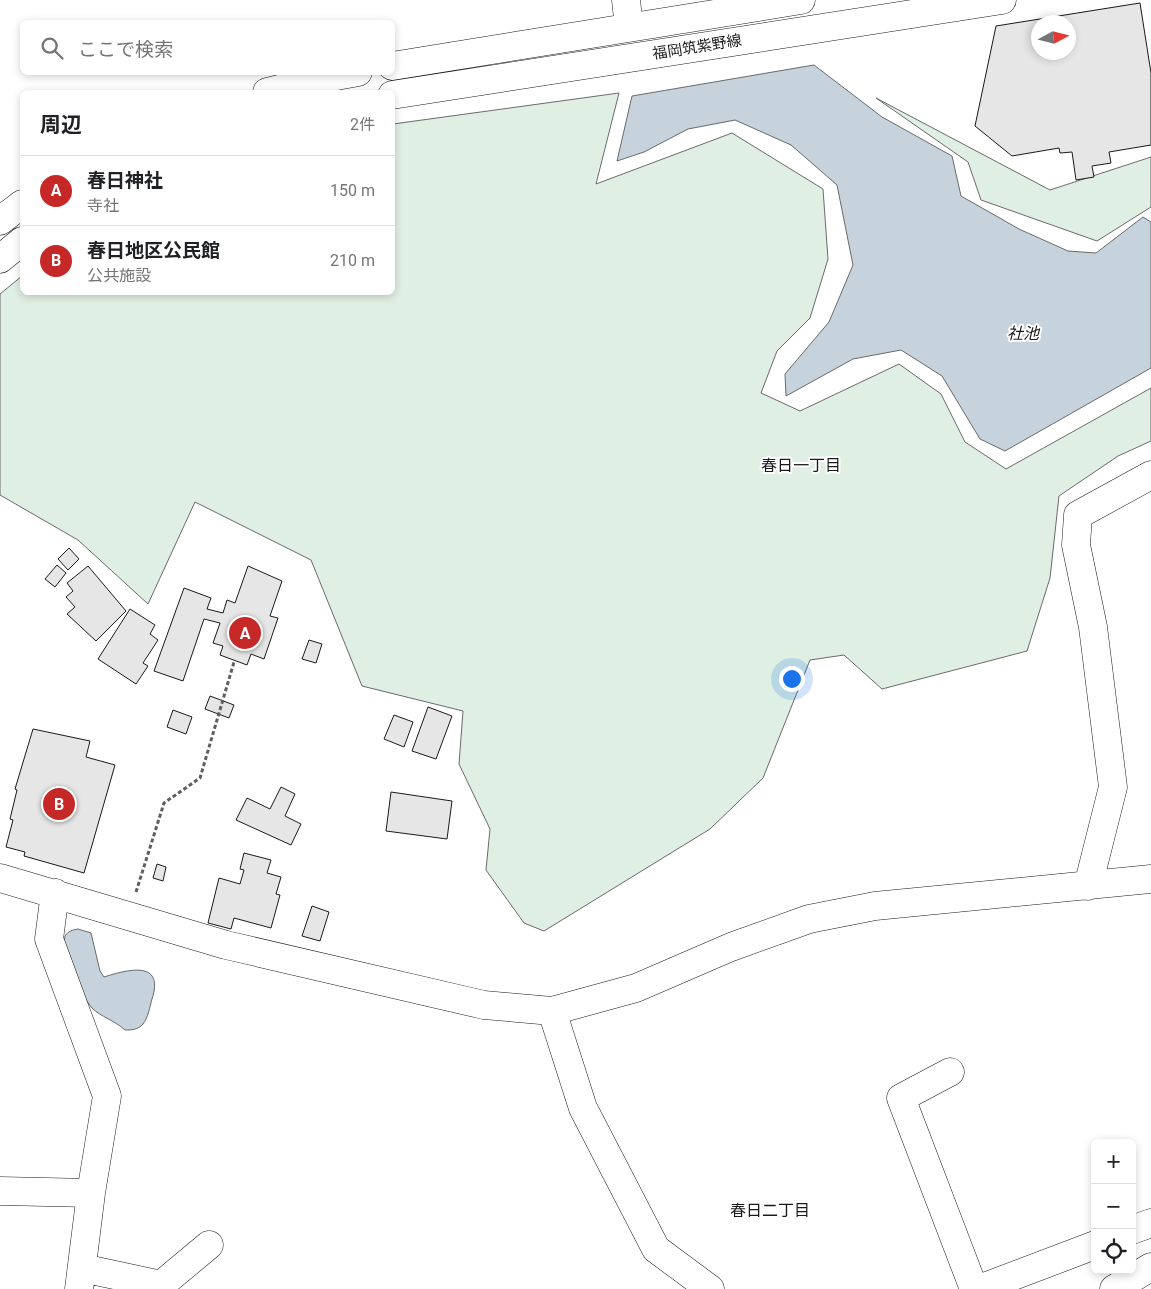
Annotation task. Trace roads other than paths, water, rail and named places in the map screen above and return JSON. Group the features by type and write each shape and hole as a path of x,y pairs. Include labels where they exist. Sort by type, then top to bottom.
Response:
{"street":[{"path":"626,0 629,27"},
{"name":"福岡筑紫野線","path":"395,66 801,0"},
{"name":"福岡筑紫野線","path":"395,95 1002,0"},
{"path":"276,90 342,75"},
{"path":"0,221 20,206"},
{"path":"0,259 20,243"},
{"path":"1088,886 1113,788 1093,627 1076,545 1078,515 1151,475"},
{"path":"0,878 226,945 484,1004 552,1011 636,988 731,947 809,919 875,906 1151,879"},
{"path":"55,893 49,939 107,1096 91,1193 80,1278 161,1286 208,1245"},
{"path":"552,1011 583,1108 656,1249 710,1289"},
{"path":"950,1072 901,1098 974,1289"},
{"path":"0,1191 91,1193"},
{"path":"1135,1229 1151,1223"},
{"path":"979,1289 1091,1247"},
{"path":"1114,1289 1151,1267"}],"water":[{"name":"社池","path":"814,65 882,117 952,156 961,196 1019,229 1068,251 1096,253 1143,217 1151,222 1151,368 1005,451 980,439 942,376 901,350 853,359 786,396 785,374 829,322 853,265 837,185 791,145 735,120 688,129 644,152 617,161 632,96"},
{"path":"78,929 91,933 100,971 104,977 132,970 141,970 153,978 155,986 149,1012 143,1024 139,1027 125,1030 96,1011 88,1003 73,973 64,942 65,936 68,933"}],"place":[{"name":"春日神社","path":"245,633"},
{"name":"春日地区公民館","path":"59,804"}],"district":[{"name":"春日一丁目","path":"801,465"},
{"name":"春日二丁目","path":"770,1210"}]}
